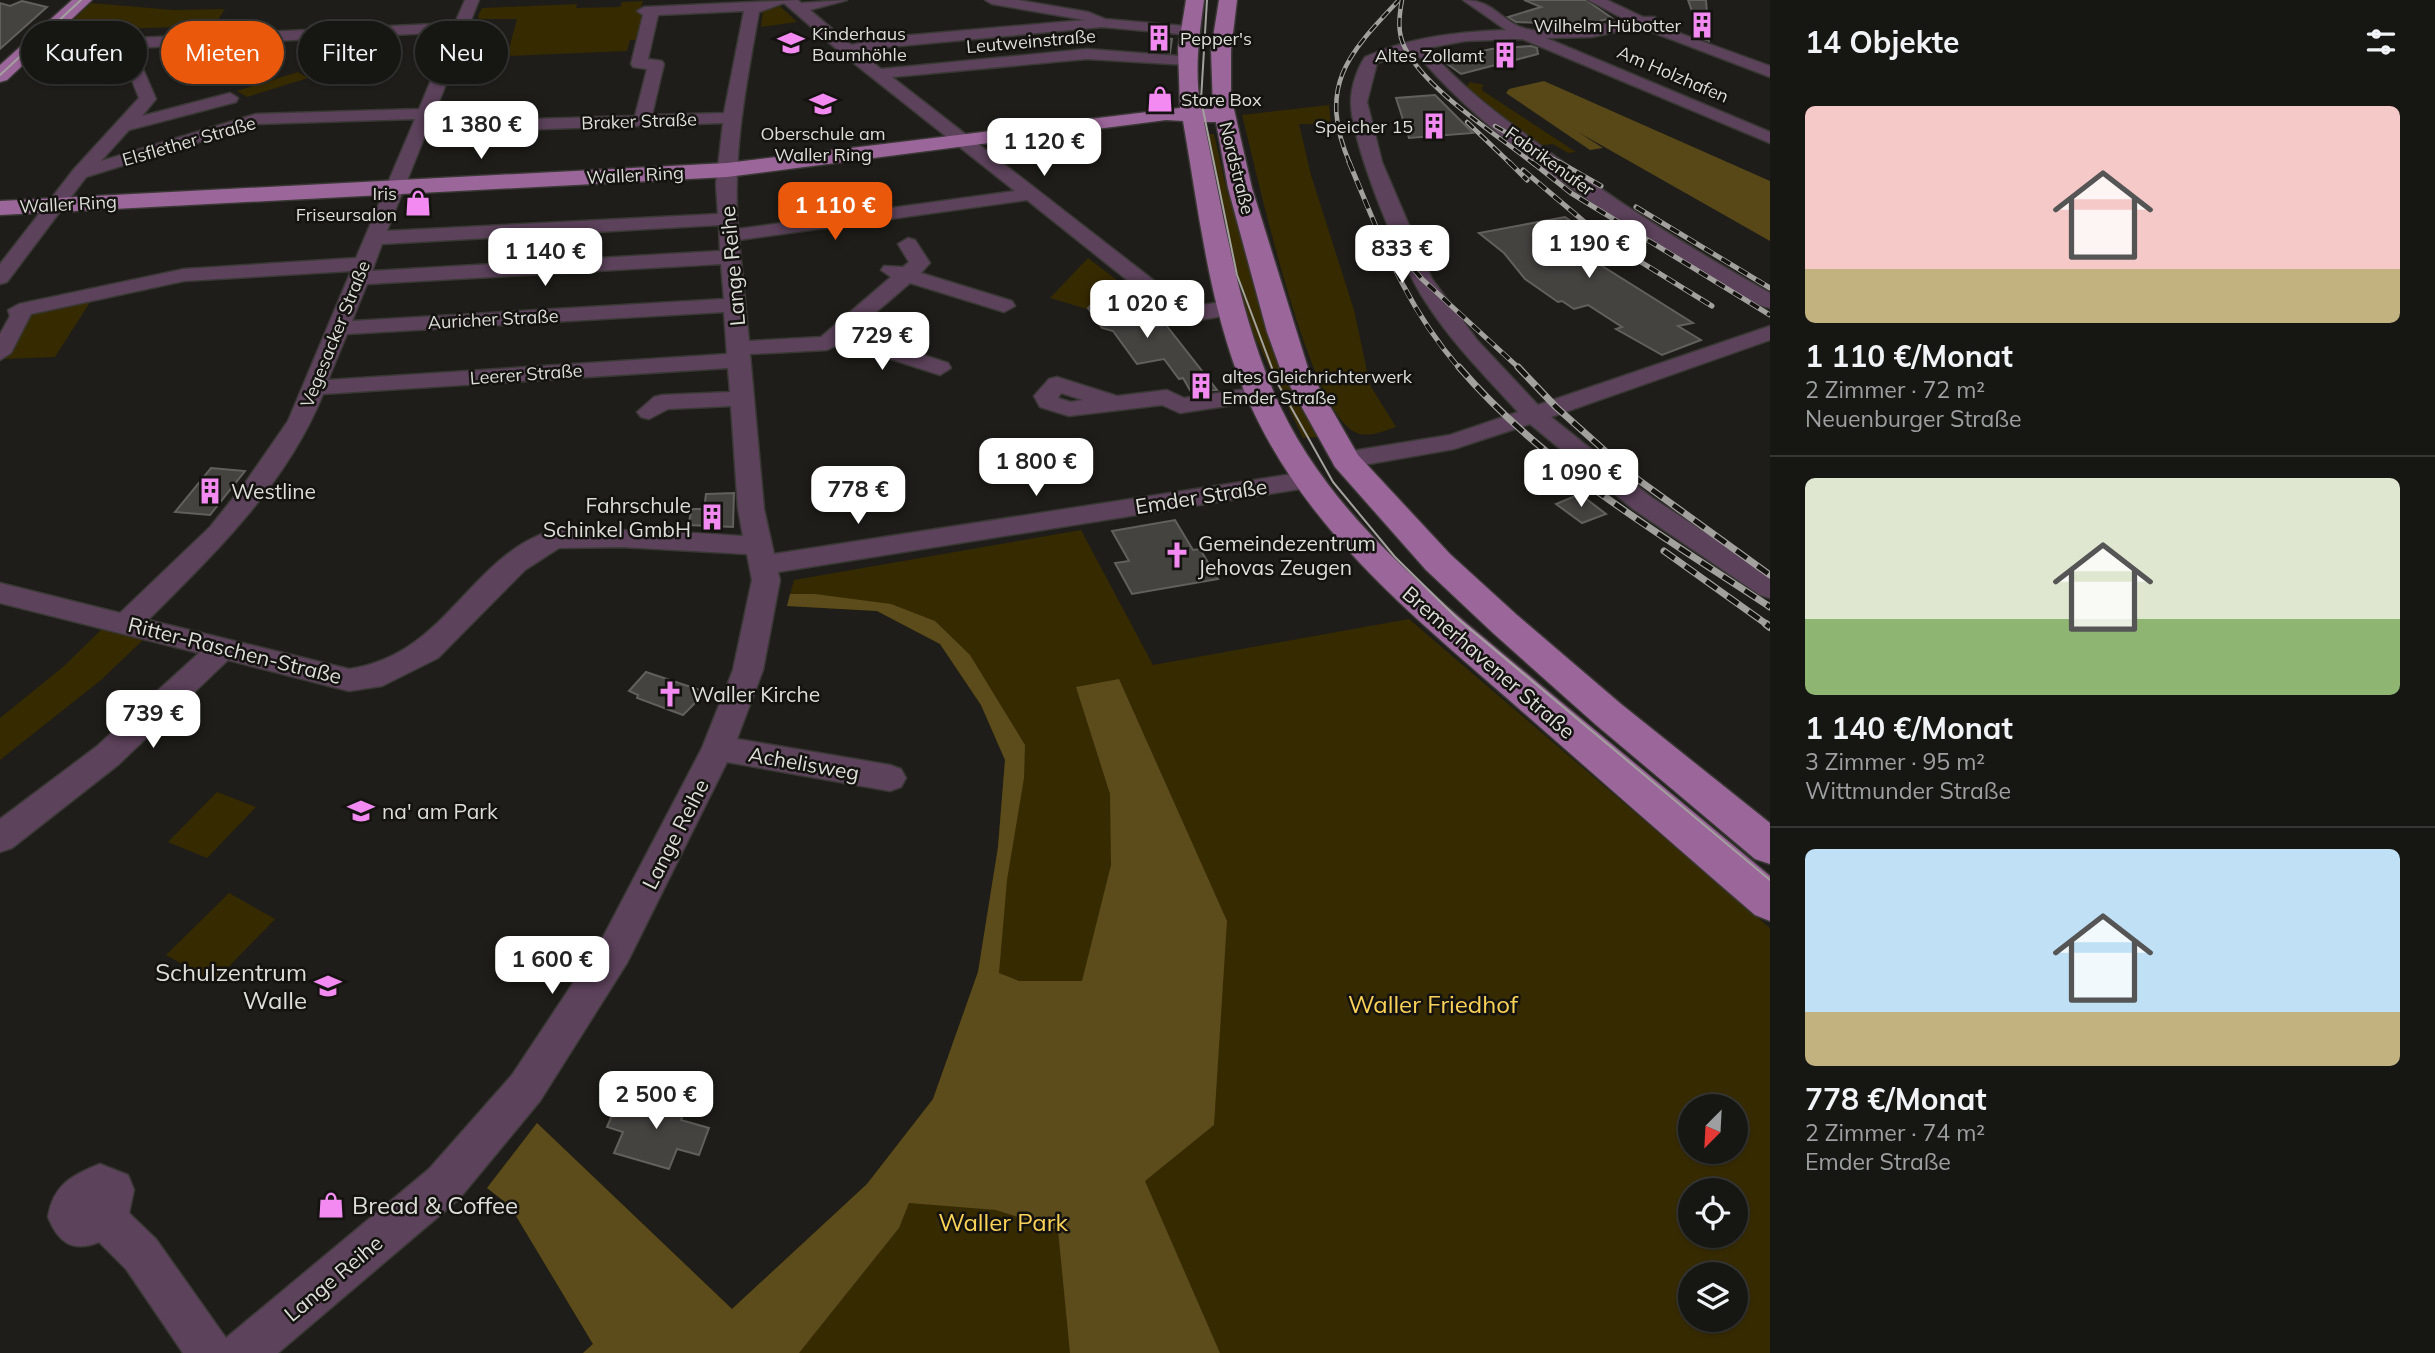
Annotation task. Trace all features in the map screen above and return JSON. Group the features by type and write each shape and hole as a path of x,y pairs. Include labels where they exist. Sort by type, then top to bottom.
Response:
{"main road":[{"path":"51,21 69,0"},
{"path":"57,21 83,0"},
{"name":"Nordstraße","path":"1195,0 1187,60 1191,115 1229,307"},
{"name":"Nordstraße","path":"1228,0 1221,51 1220,87 1224,116 1240,188 1281,332"},
{"path":"0,61 21,48"},
{"path":"0,76 21,54"},
{"name":"Waller Ring","path":"0,208 727,170 1166,114 1224,116"},
{"name":"Bremerhavener Straße","path":"1229,307 1260,394 1306,480 1357,544 1417,600 1770,902"},
{"name":"Bremerhavener Straße","path":"1281,332 1294,368 1354,470 1438,562 1608,714 1770,847"},
{"name":"Emder Straße","path":"1306,480 1343,482 1354,470"}],"street":[{"name":"Vegesacker Straße","path":"463,21 472,0"},
{"path":"642,121 648,11 753,6 780,0"},
{"path":"793,4 840,0"},
{"path":"992,0 1088,16 1102,23"},
{"name":"Am Holzhafen","path":"1470,0 1521,33 1770,138"},
{"path":"1595,0 1770,72"},
{"path":"1607,0 1646,21"},
{"path":"793,4 877,74 1184,314 1229,307"},
{"name":"Lange Reihe","path":"243,1353 444,1184 526,1088 614,952 663,860 718,748 748,670 766,580 751,509 729,238 727,170 732,118 753,6"},
{"path":"1646,21 1592,32 1472,35 1384,52 1371,60 1365,71 1359,102 1373,162 1422,279 1469,345 1534,415 1642,503 1770,588"},
{"path":"847,50 889,42 1102,23 1191,30"},
{"path":"147,45 415,30"},
{"name":"Fabrikenufer","path":"1418,44 1455,88 1550,162 1606,202 1770,302"},
{"name":"Leutweinstraße","path":"877,74 1087,54 1187,60"},
{"path":"0,278 80,173 144,105 148,93 144,84"},
{"name":"Vegesacker Straße","path":"127,623 219,533 290,438 438,84"},
{"path":"124,126 230,98"},
{"name":"Braker Straße","path":"423,121 642,121 732,118"},
{"name":"Elsflether Straße","path":"80,173 256,119 423,121"},
{"path":"9,305 184,275 361,271 729,238 1032,194"},
{"path":"375,239 729,238"},
{"path":"905,275 919,263 908,244"},
{"path":"837,334 884,293 875,275 888,270 1004,306"},
{"name":"Auricher Straße","path":"336,328 734,304"},
{"path":"0,354 21,316 9,305"},
{"name":"Emder Straße","path":"1354,470 1405,466 1448,443 1770,333"},
{"path":"837,334 940,368"},
{"name":"Leerer Straße","path":"312,388 739,354 827,343 837,334"},
{"path":"1114,403 1167,397 1180,406 1260,394"},
{"path":"649,412 662,402 743,399"},
{"name":"Emder Straße","path":"762,555 1306,480"},
{"name":"Ritter-Raschen-Straße","path":"0,593 127,623 330,678 349,680 382,675 428,650 515,563 554,539 622,538 762,555"},
{"path":"0,838 107,756 221,650"},
{"name":"Achelisweg","path":"718,748 890,778"},
{"path":"104,1218 141,1254 210,1353"}],"green space":[{"path":"643,1 641,7 653,7 646,40 630,40 627,51 508,56 517,19 479,19 478,16 482,8 577,4 576,8 620,7 622,2"},
{"path":"91,3 173,10 225,9 217,21 161,21 161,28 147,28 147,21 73,20"},
{"path":"772,6 780,6 797,22 761,27 763,11"},
{"path":"298,72 298,81 247,97 237,91 259,84 284,84 284,76"},
{"path":"1470,82 1484,85 1481,88 1483,91 1576,152 1568,153 1553,144 1543,145 1532,139 1466,87"},
{"path":"1329,105 1331,124 1299,124 1311,175 1354,310 1370,385 1396,427 1370,435 1355,432 1337,414 1319,380 1286,286 1242,115"},
{"path":"1204,134 1214,134 1228,196 1233,197 1319,437 1303,438 1247,320 1237,287"},
{"path":"1088,258 1118,281 1110,282 1087,309 1050,298"},
{"path":"92,299 55,357 2,359 29,313"},
{"name":"Waller Friedhof","path":"1081,530 1153,665 1409,619 1770,928 1770,1353 583,1353 593,1344 510,1206 487,1188 537,1123 732,1309 867,1184 933,1099 978,972 998,847 1005,760 981,705 940,644 877,611 787,606 794,580"},
{"path":"102,629 143,640 101,680 0,760 0,718 63,667"},
{"path":"217,792 256,807 207,858 168,842"},
{"path":"229,893 275,919 214,982 166,955"}],"shaded area":[{"path":"1544,81 1770,181 1770,241 1578,132 1603,148 1590,150 1506,93 1509,89"},
{"name":"Waller Park","path":"790,594 815,594 891,604 935,621 970,655 1025,745 1024,778 1007,880 999,973 1019,981 1082,981 1111,865 1110,794 1076,687 1119,679 1227,921 1214,1125 1145,1181 1220,1353 1070,1353 1058,1230 996,1210 909,1203 899,1228 799,1353 583,1353 593,1344 510,1206 487,1188 537,1123 732,1309 867,1184 933,1099 978,972 998,847 1005,760 981,705 940,644 877,611 787,606"}],"building":[{"path":"1524,0 1586,0 1612,18 1582,25 1516,22 1508,17 1541,7"},
{"path":"1688,0 1706,0 1709,41 1702,39"},
{"path":"22,1 47,7 31,21 21,21 21,30 0,49 0,3 10,6"},
{"path":"1155,38 1172,39 1170,53 1153,51"},
{"path":"1531,46 1537,48 1538,54 1461,74 1443,61 1491,49"},
{"path":"1435,95 1473,133 1409,138 1396,98"},
{"path":"1565,217 1627,259 1599,264 1693,323 1678,326 1701,340 1662,355 1616,329 1622,327 1588,305 1574,309 1562,301 1558,302 1525,279 1504,253 1479,233"},
{"path":"1112,284 1145,328 1166,325 1217,390 1191,392 1183,378 1179,379 1164,359 1137,364 1113,331 1102,328 1088,308"},
{"name":"Westline","path":"211,468 245,471 210,515 175,512"},
{"name":"Fahrschule Schinkel GmbH","path":"734,493 733,527 688,525 692,509 704,509 706,494"},
{"path":"1580,494 1606,514 1582,523 1556,504"},
{"name":"Gemeindezentrum Jehovas Zeugen","path":"1175,520 1193,550 1200,549 1218,579 1132,594 1115,563 1129,561 1112,531"},
{"name":"Waller Kirche","path":"646,672 703,691 704,694 683,715 637,698 638,695 629,691"},
{"path":"637,1091 687,1105 681,1120 709,1128 699,1155 677,1149 669,1169 614,1153 623,1132 607,1127 614,1111 627,1115"}],"tram line":[{"path":"0,75 81,0"},
{"path":"1207,0 1201,100 1237,275 1278,384 1333,482 1395,557 1458,619 1770,880"}],"railway":[{"path":"1350,164 1340,137 1336,113 1337,92 1352,55 1399,0"},
{"path":"1402,0 1401,36 1415,64 1445,95 1534,164"},
{"path":"1467,122 1511,164"},
{"path":"1495,126 1562,164"},
{"path":"1349,162 1409,295 1423,320 1460,369"},
{"path":"1532,162 1571,193 1770,315"},
{"path":"1559,162 1601,186"},
{"path":"1511,164 1527,180"},
{"path":"1523,170 1607,241 1712,306"},
{"path":"1636,207 1770,288"},
{"path":"1388,240 1422,279 1519,368"},
{"path":"1459,367 1529,437 1566,468 1646,526 1770,607"},
{"path":"1519,368 1556,407 1633,476 1770,575"},
{"path":"1664,551 1769,626"},
{"path":"1766,624 1770,627"}],"place":[{"name":"Wilhelm Hübotter","path":"1702,25"},
{"name":"Pepper's","path":"1159,38"},
{"name":"Kinderhaus Baumhöhle","path":"791,43"},
{"name":"Altes Zollamt","path":"1505,55"},
{"name":"Store Box","path":"1160,99"},
{"name":"Oberschule am Waller Ring","path":"823,104"},
{"name":"Speicher 15","path":"1434,126"},
{"name":"Iris Friseursalon","path":"418,203"},
{"name":"altes Gleichrichterwerk Emder Straße","path":"1201,386"},
{"name":"Westline","path":"210,491"},
{"name":"Fahrschule Schinkel GmbH","path":"712,517"},
{"name":"Gemeindezentrum Jehovas Zeugen","path":"1177,555"},
{"name":"Waller Kirche","path":"670,694"},
{"name":"na' am Park","path":"361,811"},
{"name":"Schulzentrum Walle","path":"328,986"},
{"name":"Bread & Coffee","path":"331,1205"}]}
